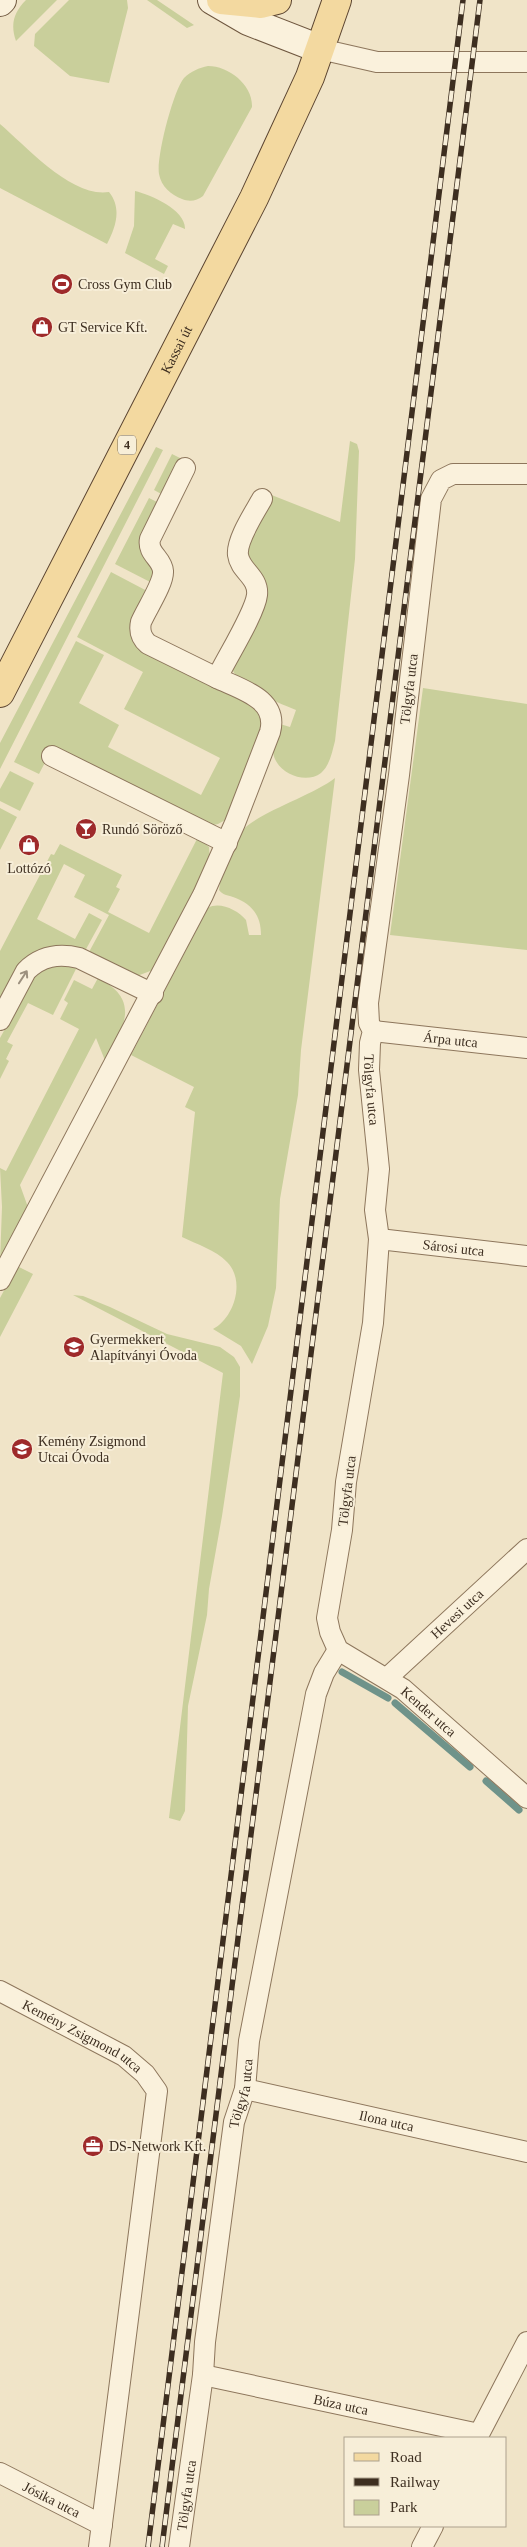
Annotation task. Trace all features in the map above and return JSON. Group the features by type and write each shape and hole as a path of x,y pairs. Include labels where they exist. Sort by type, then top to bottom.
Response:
{"main road":[{"path":"221,0 261,4 277,0"},
{"name":"Kassai út","path":"0,692 254,198 299,104 337,0"}],"street":[{"path":"212,0 248,21 320,49 377,62 527,62"},
{"path":"0,1280 204,896 227,843 272,720 269,710 262,701 148,644 140,630 140,622 163,574 161,565 150,549 150,539 185,468"},
{"name":"Tölgyfa utca","path":"179,2547 204,2375 205,2342 234,2122 245,2089 249,2041 310,1720 323,1674 338,1650 330,1632 328,1603 342,1530 346,1482 373,1323 379,1239 375,1210 379,1150 369,1070 370,1043 373,1031 369,1023 368,1004 399,775 429,507 433,492 441,480 460,472 527,474"},
{"path":"217,678 256,600 257,586 241,564 238,552 240,543 262,498"},
{"path":"52,756 227,843"},
{"path":"0,1020 26,972 32,965 49,957 69,956 79,958 152,994"},
{"name":"Árpa utca","path":"373,1031 527,1048"},
{"name":"Sárosi utca","path":"379,1239 527,1256"},
{"name":"Hevesi utca","path":"387,1678 527,1549"},
{"name":"Kender utca","path":"338,1650 387,1678 416,1700 527,1798"},
{"name":"Kemény Zsigmond utca","path":"0,1991 124,2056 145,2074 157,2091 102,2526"},
{"name":"Ilona utca","path":"245,2089 527,2152"},
{"path":"478,2436 527,2342"},
{"name":"Búza utca","path":"204,2375 478,2436"},
{"name":"Jósika utca","path":"0,2473 102,2526"},
{"path":"99,2547 102,2526"},
{"path":"422,2547 432,2527"}],"green space":[{"path":"26,0 57,0 16,41 13,29 14,19"},
{"path":"69,0 127,0 128,8 109,83 70,76 34,46 35,34"},
{"path":"147,0 157,0 194,25 187,28"},
{"path":"208,66 224,69 238,78 248,91 252,107 203,196 196,200 187,200 167,190 162,182 159,174 160,154 170,110 180,85 189,73"},
{"path":"0,124 65,179 95,192 109,192 115,204 116,218 107,244 0,188"},
{"path":"135,191 166,204 184,222 185,229 173,224 155,259 168,266 164,274 125,253 134,226"},
{"path":"350,441 357,444 359,451 355,559 335,741 329,762 321,773 314,777 298,777 284,770 278,764 274,758 273,750 280,724 290,727 296,710 270,699 251,688 236,676 232,669 259,607 243,555 269,494 340,522"},
{"path":"156,447 163,450 0,769 0,743"},
{"path":"172,454 184,460 165,496 154,490"},
{"path":"149,498 161,504 154,563 154,584 115,564"},
{"path":"111,572 149,592 135,623 255,704 265,718 227,819 218,824 209,826 52,749 39,774 14,762 76,641 104,655 79,703 119,725 108,747 201,795 220,758 124,709 143,672 77,637"},
{"path":"423,688 527,704 527,950 390,935"},
{"path":"10,771 34,783 20,811 0,801 0,789"},
{"path":"335,778 301,1050 298,1095 280,1199 276,1288 268,1326 252,1364 241,1346 213,1329 227,1317 232,1308 236,1289 236,1279 233,1270 217,1254 182,1237 195,1112 185,1107 194,1087 131,1055 208,908 223,906 233,910 246,920 249,935 261,935 261,928 254,911 240,900 219,890 237,837 248,825 259,818 325,785"},
{"path":"0,808 17,817 0,850"},
{"path":"198,837 209,847 210,861 153,970 137,976 89,952 109,915 74,897 85,875 64,864 37,919 75,939 89,913 102,920 85,951 76,948 0,1000 0,951 51,854 54,855 60,844 122,875 116,887 120,889 108,912 149,933"},
{"path":"56,964 77,967 53,1015 28,1003 7,1042 13,1045 6,1059 9,1061 0,1079 0,1038 36,973"},
{"path":"98,978 112,987 120,996 125,1006 122,1027 106,1063 96,1038 20,1185 29,1210 0,1262 2,1207 0,1168 6,1171 79,1029 60,1019 68,1003 64,1000 74,980 92,989"},
{"path":"17,1266 33,1274 0,1337 0,1298"},
{"path":"73,1295 83,1296 110,1307 167,1334 220,1347 234,1357 240,1367 240,1396 209,1589 207,1615 188,1706 185,1811 180,1821 169,1818 223,1373"}],"waterway":[{"path":"342,1672 388,1698"},
{"path":"395,1703 470,1767"},
{"path":"486,1781 519,1810"}],"railway":[{"path":"148,2547 463,0"},
{"path":"162,2547 480,0"}],"place":[{"name":"Cross Gym Club","path":"62,284"},
{"name":"GT Service Kft.","path":"42,327"},
{"name":"Rundó Söröző","path":"86,829"},
{"name":"Lottózó","path":"29,845"},
{"name":"Gyermekkert Alapítványi Óvoda","path":"74,1347"},
{"name":"Kemény Zsigmond Utcai Óvoda","path":"22,1449"},
{"name":"DS-Network Kft.","path":"93,2146"}]}
